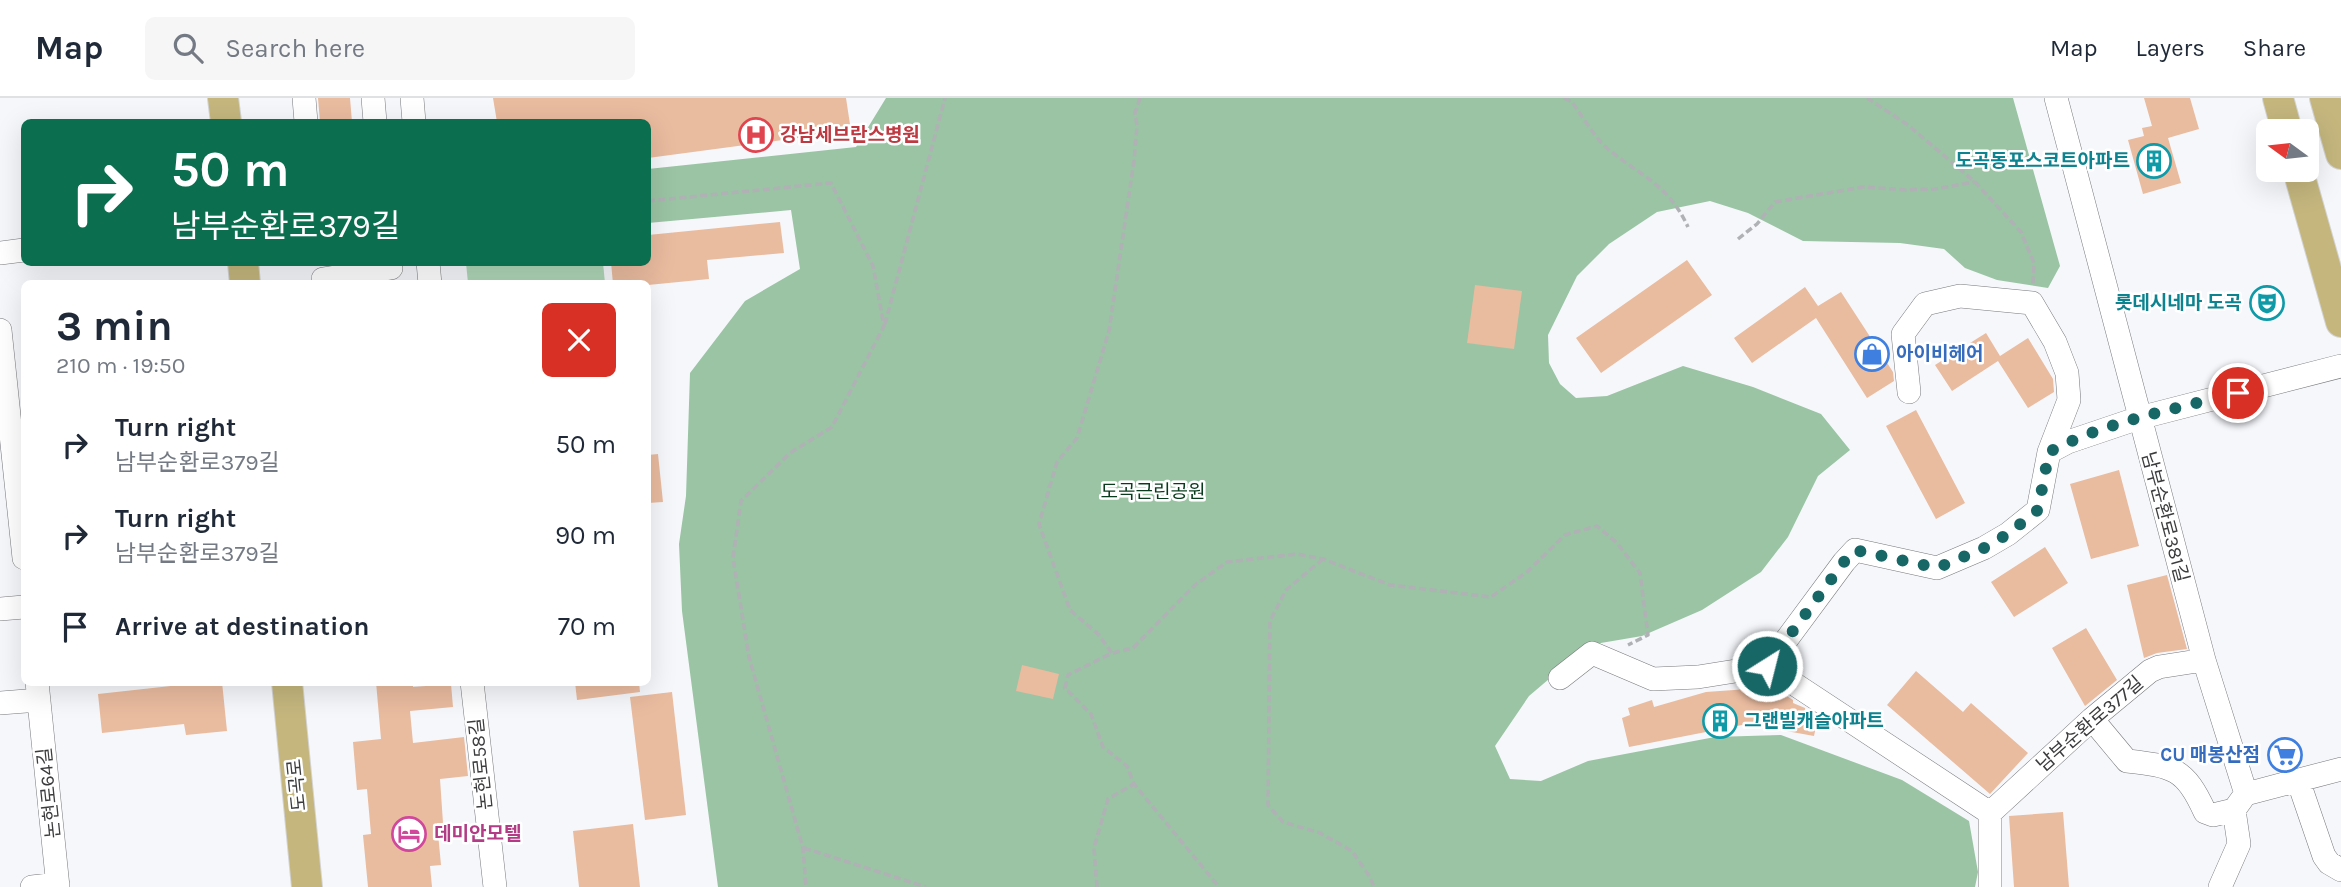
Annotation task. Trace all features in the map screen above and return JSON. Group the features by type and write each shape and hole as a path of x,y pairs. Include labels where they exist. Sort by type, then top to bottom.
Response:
{"main road":[{"path":"223,98 226,119"},
{"path":"2278,98 2284,119"},
{"path":"2325,98 2341,154"},
{"path":"2301,182 2341,322"},
{"name":"도곡로","path":"287,686 307,887"}],"street":[{"path":"304,98 306,119"},
{"path":"373,98 375,119"},
{"path":"412,98 414,119"},
{"name":"남부순환로381길","path":"2056,98 2240,802 2239,844 2220,887"},
{"path":"0,253 21,250"},
{"path":"323,280 391,271"},
{"path":"1767,666 1855,550 1937,568 1984,548 2008,534 2038,510 2049,452 2069,400 2067,373 2055,342 2032,303 1960,296 1925,304 1903,334 1909,392"},
{"path":"0,330 21,530"},
{"path":"2049,452 2068,442 2139,418 2341,366"},
{"path":"0,609 21,607"},
{"path":"1560,678 1592,653 1653,679 1698,677 1767,666 1990,813 1990,887"},
{"name":"남부순환로377길","path":"1990,813 2092,719 2150,671 2159,667 2204,660"},
{"name":"논현로58길","path":"472,686 495,887"},
{"name":"논현로64길","path":"0,703 38,691 58,886"},
{"path":"2092,719 2127,761 2173,769 2181,774 2199,798 2205,812 2213,816 2240,802 2298,780 2341,769"},
{"path":"2298,780 2324,856 2329,863 2341,870"},
{"path":"32,887 58,886"}],"path":[{"path":"806,887 803,848 749,657 733,558 741,501 790,453 832,427 884,326 945,98"},
{"path":"1112,653 1098,634 1070,610 1039,524 1057,462 1077,438 1109,331 1134,161 1138,126 1135,113 1140,98"},
{"path":"1564,98 1572,102 1606,147 1656,183 1679,208 1688,227"},
{"path":"1867,98 1908,125 1975,182 2021,232 2034,263 2032,303"},
{"path":"1738,239 1757,224 1775,202 1863,187 1935,189 1975,182"},
{"path":"651,201 831,183 873,266 884,326"},
{"path":"1219,887 1134,784 1127,766 1103,747 1091,714 1065,688 1068,675 1112,653 1133,648 1195,585 1227,562 1297,554 1323,559 1390,585 1491,597 1527,572 1565,536 1597,526 1617,543 1640,573 1648,635 1603,657"},
{"path":"1323,559 1286,590 1270,621 1268,805 1283,822 1320,833 1352,851 1374,887"},
{"path":"1097,887 1094,848 1108,799 1134,784"},
{"path":"803,848 926,887"}],"green space":[{"name":"도곡근린공원","path":"886,98 2013,98 2060,266 2048,288 1997,280 1965,268 1944,249 1900,243 1803,241 1748,213 1710,201 1657,212 1609,244 1577,276 1548,335 1549,363 1560,384 1576,398 1607,396 1683,366 1753,387 1821,414 1850,450 1818,476 1788,537 1761,572 1702,610 1642,636 1589,645 1529,696 1495,746 1510,779 1541,781 1588,761 1715,737 1781,735 1902,780 1969,821 1978,872 1975,887 718,887 682,611 679,544 686,496 690,373 745,301 800,269 791,210 651,223 651,169 856,147"},
{"path":"466,266 603,266 605,280 468,280"}],"building":[{"path":"318,98 350,98 352,119 320,119"},
{"name":"강남세브란스병원","path":"493,98 846,98 851,131 651,158 651,119 496,119"},
{"name":"도곡동포스코트아파트","path":"2144,98 2190,98 2199,129 2168,138 2181,183 2143,194 2128,140 2144,136 2142,128 2152,126"},
{"path":"780,222 784,253 707,260 709,279 651,285 651,280 613,280 611,266 651,266 651,235"},
{"path":"1687,260 1712,295 1601,373 1576,338"},
{"path":"1475,285 1522,291 1514,349 1467,343"},
{"path":"1805,287 1818,306 1841,292 1893,372 1894,381 1867,398 1816,318 1752,363 1734,338"},
{"path":"1986,333 2000,356 2028,338 2053,379 2054,392 2028,408 1998,361 1952,391 1935,365"},
{"path":"1916,410 1965,503 1936,519 1886,426"},
{"path":"658,454 663,502 651,503 651,455"},
{"path":"2119,470 2139,546 2091,559 2070,484"},
{"path":"2045,547 2068,583 2014,617 1991,582"},
{"path":"2167,575 2187,649 2157,653 2144,658 2127,585"},
{"path":"2086,628 2117,680 2085,706 2052,648"},
{"path":"1022,665 1059,674 1053,699 1016,691"},
{"path":"1916,671 1963,712 1971,703 2028,753 1990,794 1887,705"},
{"path":"171,686 222,686 227,731 186,735 184,724 102,733 98,694"},
{"path":"376,686 451,686 453,707 410,711 413,743 464,737 468,776 440,779 443,823 437,823 441,865 430,866 432,887 368,887 363,835 371,834 367,789 357,790 353,742 381,739"},
{"path":"575,686 639,686 640,692 577,700"},
{"name":"그랜빌캐슬아파트","path":"1762,688 1779,691 1793,700 1793,703 1805,708 1805,714 1818,717 1814,736 1747,724 1629,747 1622,718 1630,715 1628,708 1652,700 1654,707 1706,692"},
{"path":"672,692 686,815 645,820 630,697"},
{"path":"2063,812 2069,887 2014,887 2009,816"},
{"path":"633,824 640,887 579,887 573,831"}],"place":[{"name":"강남세브란스병원","path":"756,135"},
{"name":"도곡동포스코트아파트","path":"2154,161"},
{"name":"롯데시네마 도곡","path":"2267,303"},
{"name":"아이비헤어","path":"1872,354"},
{"name":"그랜빌캐슬아파트","path":"1720,721"},
{"name":"CU 매봉산점","path":"2285,755"},
{"name":"데미안모텔","path":"409,834"}],"route":[{"path":"1767,666 1855,550 1937,568 1984,548 2008,534 2038,510 2049,452 2068,442 2139,418 2238,393"}]}
